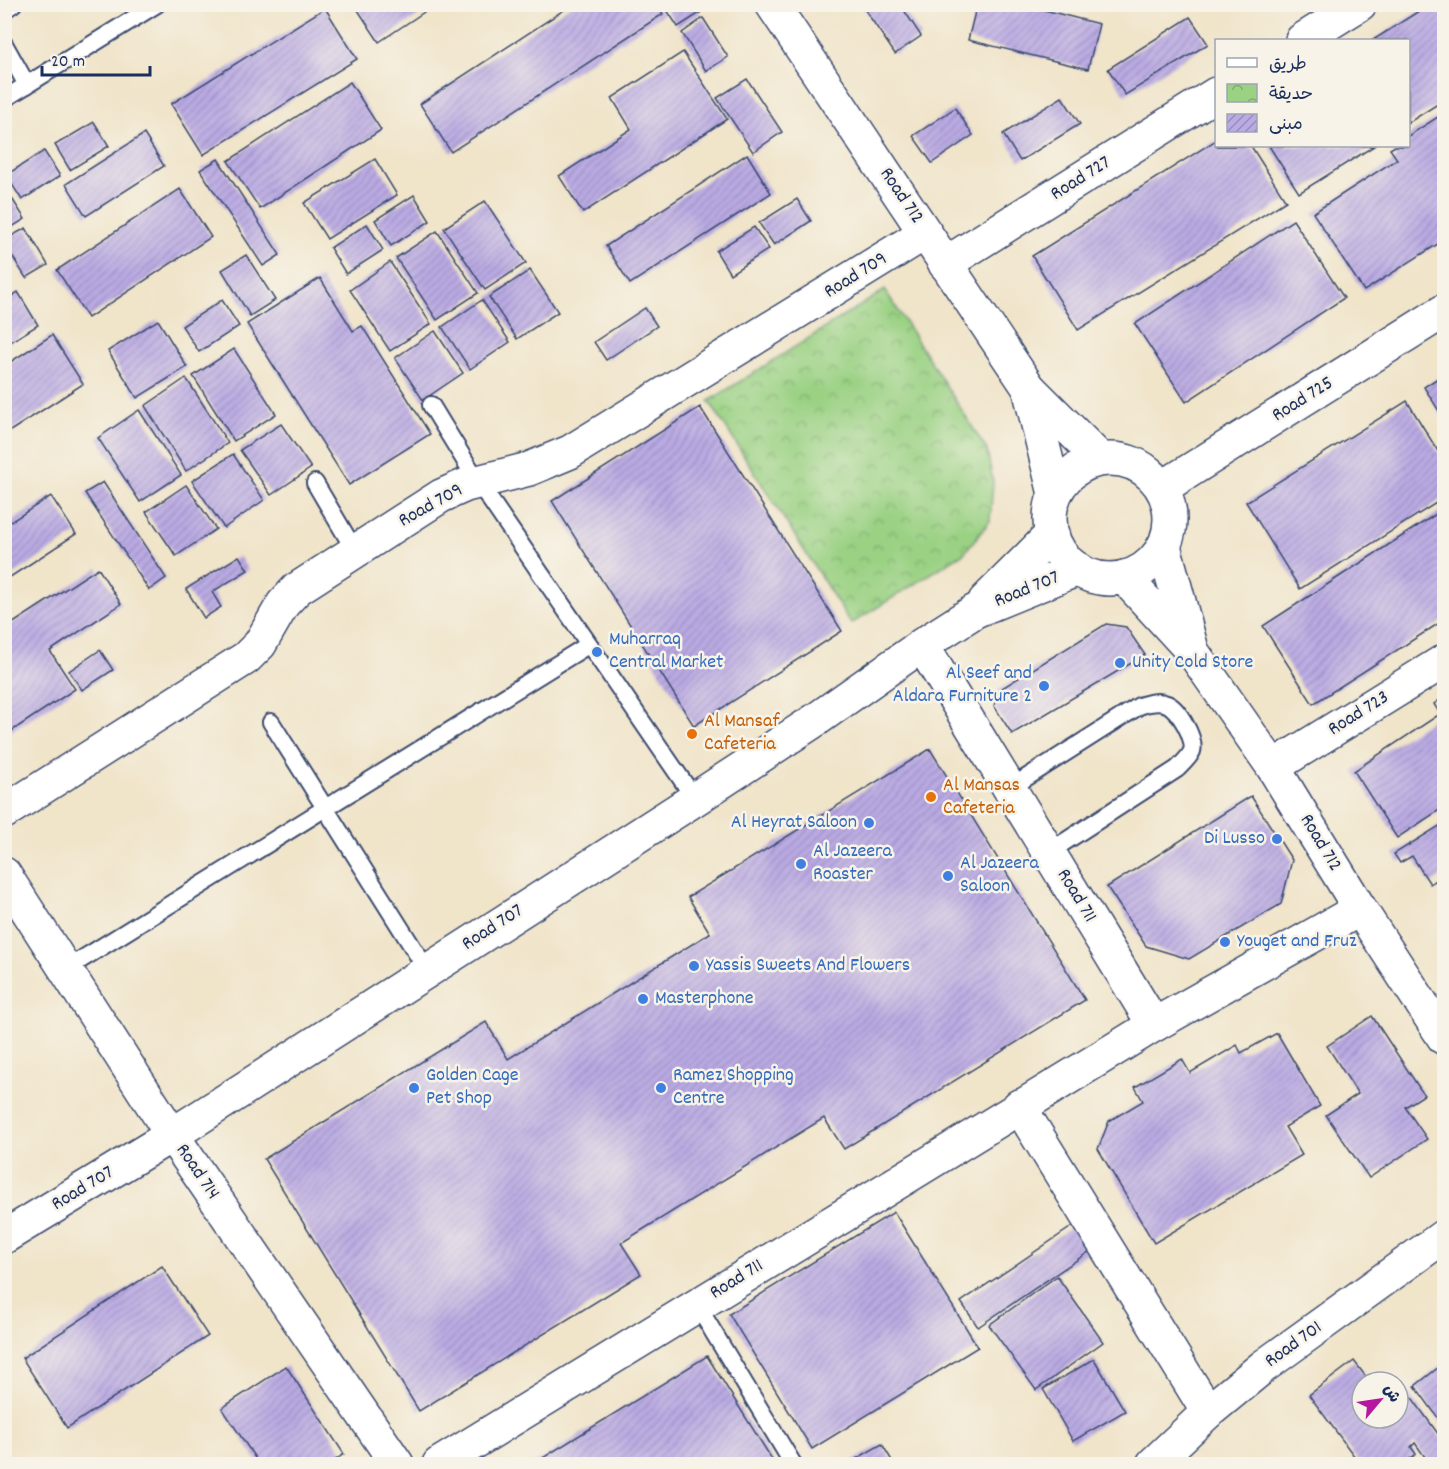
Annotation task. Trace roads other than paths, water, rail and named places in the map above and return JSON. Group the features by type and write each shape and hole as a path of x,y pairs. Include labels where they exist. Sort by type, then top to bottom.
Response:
{"street":[{"name":"Road 712","path":"772,4 1029,388 1100,459"},
{"path":"1304,39 1360,4"},
{"name":"Road 727","path":"945,264 1215,95"},
{"name":"Road 709","path":"4,812 246,658 260,644 290,595 304,583 441,496 478,482 529,469 570,452 925,233"},
{"name":"Road 725","path":"1162,488 1444,311"},
{"name":"Road 712","path":"1029,388 1055,494"},
{"path":"1100,459 1124,460 1146,470 1162,488 1169,506 1170,527 1164,546 1154,560 1140,571 1124,577 1101,578 1078,569 1062,554 1052,534 1051,514 1055,494 1066,478 1082,465 1100,459"},
{"name":"Road 707","path":"975,611 1052,534"},
{"name":"Road 712","path":"1164,546 1192,651"},
{"name":"Road 707","path":"4,1237 172,1135 695,799 975,611 1078,569"},
{"name":"Road 712","path":"1124,577 1192,651 1274,767 1360,909 1433,996 1444,1038"},
{"name":"Road 711","path":"922,645 1154,1025"},
{"name":"Road 723","path":"1274,767 1444,661"},
{"name":"Road 714","path":"4,874 172,1135 392,1457"},
{"name":"Road 711","path":"392,1457 446,1460 1154,1025 1360,909"},
{"path":"1020,1106 1208,1412"},
{"name":"Road 701","path":"1153,1464 1208,1412 1264,1366 1444,1236"}],"lane":[{"path":"4,10 13,4"},
{"path":"4,99 157,4"},
{"path":"4,44 27,85"},
{"path":"431,405 478,482 695,799"},
{"path":"315,483 354,551"},
{"path":"66,969 588,645"},
{"path":"1010,788 1139,706 1154,702 1168,704 1193,738 1192,750 1177,769 1049,852"},
{"path":"271,722 427,970"},
{"path":"697,1305 794,1464"}],"place":[{"name":"Muharraq Central Market","path":"597,652"},
{"name":"Unity Cold Store","path":"1120,663"},
{"name":"Al Seef and Aldara Furniture 2","path":"1044,686"},
{"name":"Al Mansaf Cafeteria","path":"692,734"},
{"name":"Al Mansas Cafeteria","path":"931,797"},
{"name":"Al Heyrat Saloon","path":"869,823"},
{"name":"Di Lusso","path":"1277,839"},
{"name":"Al Jazeera Roaster","path":"801,864"},
{"name":"Al Jazeera Saloon","path":"948,876"},
{"name":"Youget and Fruz","path":"1225,942"},
{"name":"Yassis Sweets And Flowers","path":"694,966"},
{"name":"Masterphone","path":"643,999"},
{"name":"Golden Cage Pet Shop","path":"414,1088"},
{"name":"Ramez Shopping Centre","path":"661,1088"}]}
